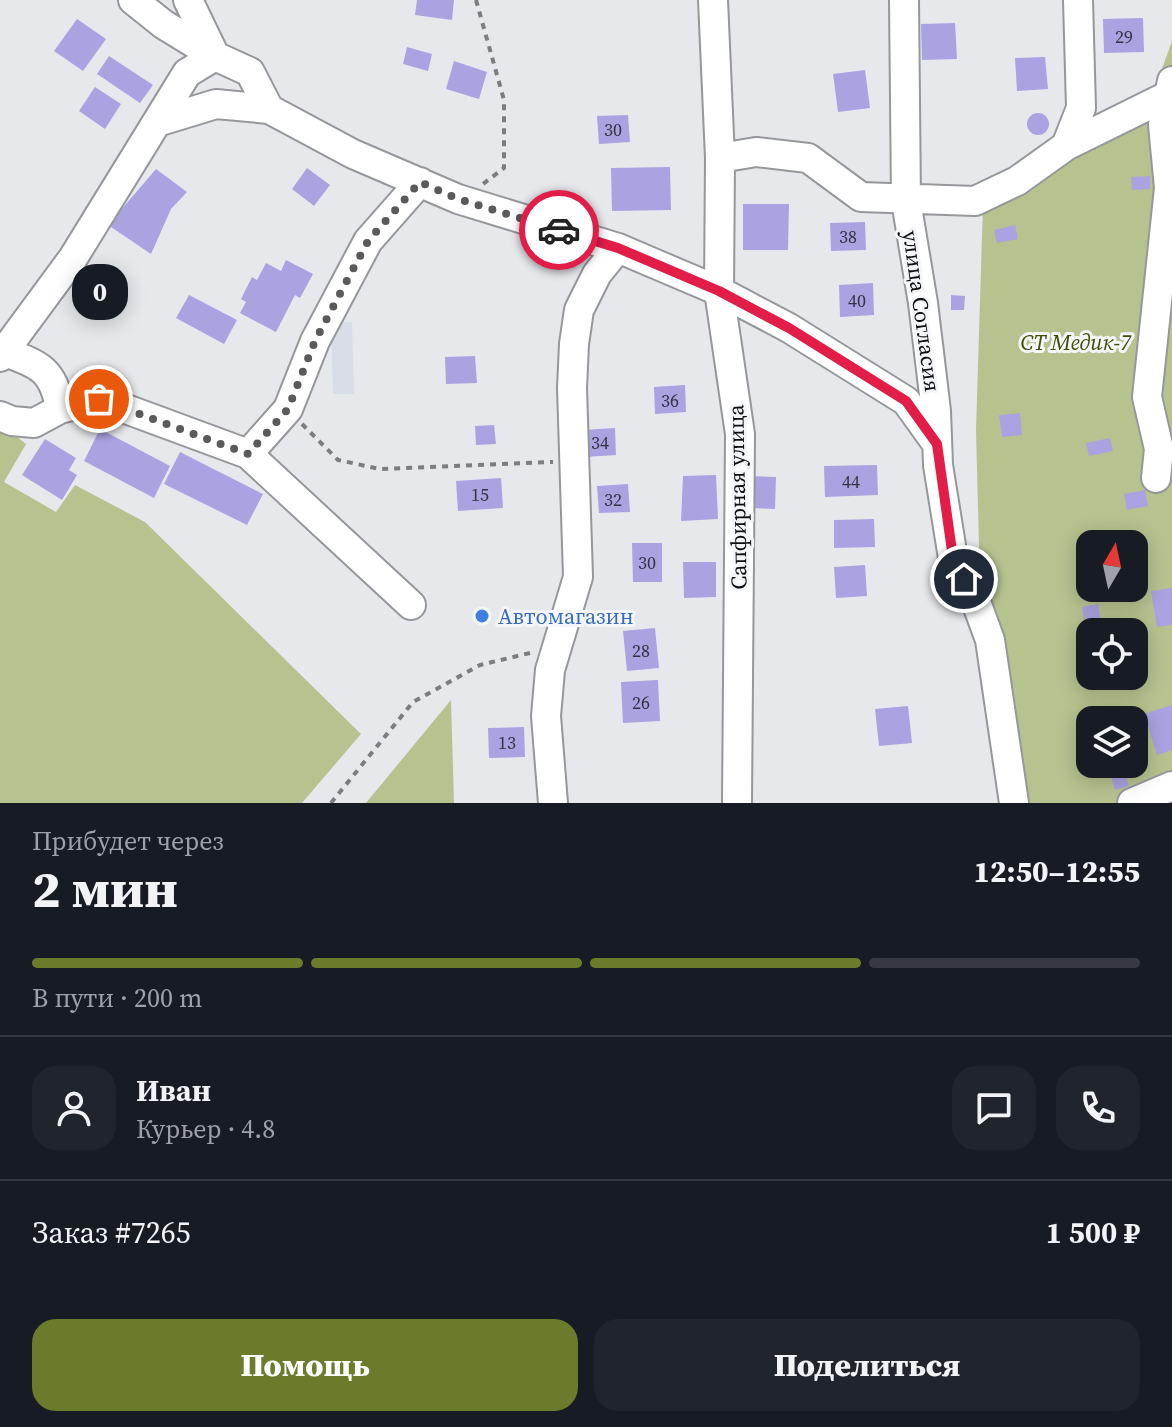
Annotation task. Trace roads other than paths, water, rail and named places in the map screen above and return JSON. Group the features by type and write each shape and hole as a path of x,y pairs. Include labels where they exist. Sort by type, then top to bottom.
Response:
{"street":[{"path":"133,0 163,24 215,56 250,72 269,109"},
{"path":"188,0 215,56"},
{"name":"Сапфирная улица","path":"713,0 720,158 719,291 740,434 737,803"},
{"name":"улица Согласия","path":"904,0 906,201 923,303 937,444 953,558 975,599 990,640 1014,803"},
{"path":"1066,146 1081,108 1078,0"},
{"path":"60,409 56,386 43,367 2,355 73,258 187,73 215,56"},
{"path":"720,158 756,152 808,158 861,197 906,201 975,201 1017,181 1066,146 1170,88"},
{"path":"1156,478 1159,449 1147,397 1161,363 1169,188 1163,125 1170,88"},
{"path":"157,122 216,104 269,109 353,154 461,200 618,248 719,291 789,328 906,401 937,444"},
{"path":"248,454 288,409 315,341 368,241 420,182"},
{"path":"553,803 546,716 550,670 578,577 572,388 579,310 597,274 618,248"},
{"path":"0,416 12,421 34,423 60,409 99,399 248,454 411,605"},
{"path":"1132,803 1172,786"}],"place":[{"name":"0","path":"99,399"},
{"name":"Автомагазин","path":"482,616"}],"park label":[{"name":"СТ Медик-7","path":"1076,342"}]}
